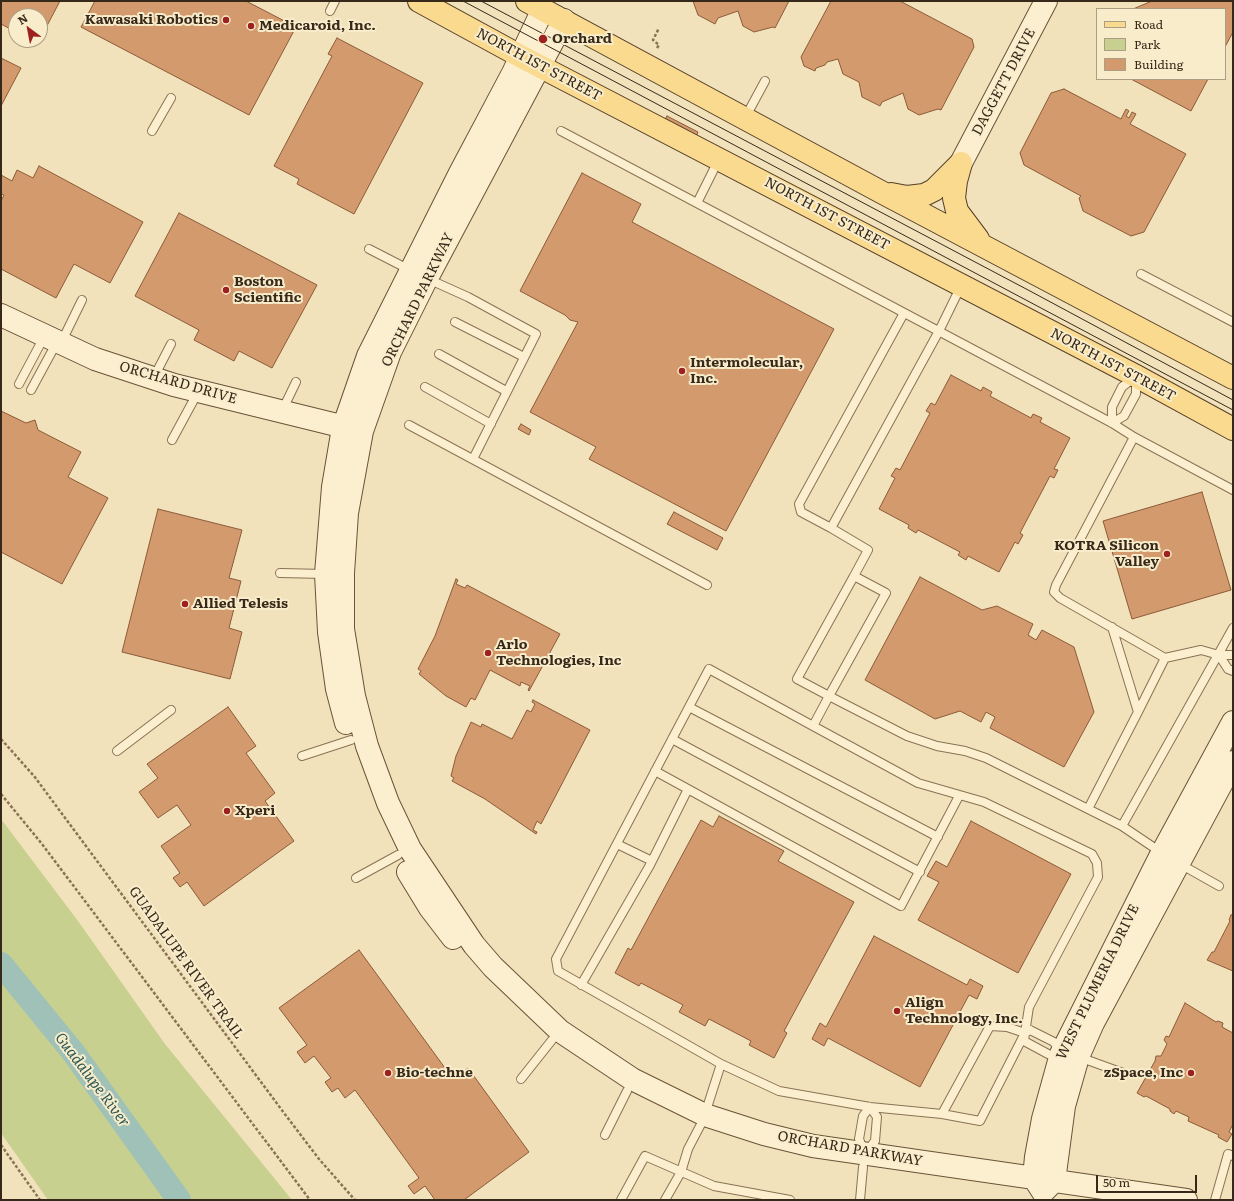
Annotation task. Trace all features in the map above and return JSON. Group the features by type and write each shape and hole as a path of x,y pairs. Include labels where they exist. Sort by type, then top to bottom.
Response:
{"main road":[{"name":"NORTH 1ST STREET","path":"419,1 520,56 719,158 1136,376 1233,429"},
{"name":"DAGGETT DRIVE","path":"961,163 1046,1"},
{"name":"ORCHARD PARKWAY","path":"535,5 520,56 469,178 419,274 390,352 353,429 347,513 334,573 329,632 336,682 359,743 377,811 404,852 430,908 468,958 508,1002 556,1036 703,1120"},
{"path":"535,5 883,193 1233,378"},
{"name":"ORCHARD PARKWAY","path":"469,178 540,66 564,20"},
{"path":"883,193 907,196 924,195 934,190 961,163"},
{"path":"961,163 956,181 954,198 957,211 974,235 986,247"},
{"name":"ORCHARD DRIVE","path":"1,315 54,341 95,358 153,378 199,391 353,429"},
{"name":"WEST PLUMERIA DRIVE","path":"1043,1188 1064,1106 1069,1055 1094,1023 1233,722"},
{"name":"WEST PLUMERIA DRIVE","path":"1171,858 1233,762"},
{"name":"ORCHARD PARKWAY","path":"556,1036 588,1067 627,1091 703,1120 813,1146 864,1161 1043,1188 1186,1200"},
{"name":"ORCHARD PARKWAY","path":"1043,1188 1096,1200"}],"lane":[{"path":"330,11 336,1"},
{"path":"745,118 765,81"},
{"path":"152,131 170,98"},
{"path":"561,131 1112,423 1134,438 1233,490"},
{"path":"697,203 719,158"},
{"path":"369,249 468,297 536,334 473,459"},
{"path":"1141,274 1233,322"},
{"path":"831,528 939,331 962,285"},
{"path":"19,384 54,341 82,300"},
{"path":"904,313 799,504 801,512 868,550 797,679 907,736 937,746 965,751 986,758 1122,826 1171,858 1219,886"},
{"path":"455,322 524,357"},
{"path":"31,390 54,341"},
{"path":"153,378 171,344"},
{"path":"439,354 506,391"},
{"path":"1112,423 1112,407 1122,387 1136,376"},
{"path":"1112,423 1124,416 1136,394 1136,376"},
{"path":"282,412 296,382"},
{"path":"424,387 491,424"},
{"path":"172,440 199,391"},
{"path":"409,426 707,585"},
{"path":"1134,438 1054,592 1060,598 1165,658 1201,650 1219,655 1233,655"},
{"path":"280,573 334,573"},
{"path":"813,726 886,593 854,576"},
{"path":"1112,627 1138,712"},
{"path":"1122,826 1233,628"},
{"path":"1219,655 1228,668 1233,671"},
{"path":"1088,809 1165,658"},
{"path":"1025,1032 980,1120 942,1114 870,1107 779,1090 721,1064 558,971 556,958 709,669 918,782 992,805 1092,854 1097,863 1098,877 1029,1007 1024,1041 1050,1054 1069,1055 1123,1073"},
{"path":"688,707 938,837"},
{"path":"117,751 171,710"},
{"path":"672,739 920,872"},
{"path":"302,756 359,743"},
{"path":"655,771 901,906 960,796"},
{"path":"581,985 652,861 688,789"},
{"path":"617,844 652,861"},
{"path":"356,878 404,852"},
{"path":"942,1114 990,1026 1007,1027 1025,1032 1030,1030 1054,1042 1069,1055"},
{"path":"521,1079 556,1036"},
{"path":"666,1200 681,1172 688,1149 703,1120 721,1064"},
{"path":"605,1135 627,1091"},
{"path":"864,1161 875,1141 877,1117 870,1107"},
{"path":"860,1200 864,1161 860,1139 863,1116 870,1107"},
{"path":"1215,1200 1228,1154 1233,1156"},
{"path":"621,1200 645,1156 714,1186 790,1200"}],"path":[{"path":"657,48 659,45 653,40 659,28"},
{"name":"GUADALUPE RIVER TRAIL","path":"1,739 34,776 288,1119 319,1159 355,1200"},
{"path":"1,794 42,844 310,1200"},
{"path":"1,1145 40,1200"}],"green space":[{"path":"1,819 78,921 165,1044 292,1200 48,1200 1,1133"}],"building":[{"path":"1,1 60,1 48,24 48,8 8,8 8,28 1,24"},
{"path":"95,1 246,1 296,27 249,115 81,27"},
{"path":"693,1 789,1 775,28 773,27 754,32 743,26 738,11 718,18 715,24 698,15"},
{"path":"831,1 900,1 972,39 974,47 941,110 938,109 919,115 908,109 903,93 882,102 880,106 862,97 859,82 843,74 838,59 827,62 825,65 816,68 815,71 804,66 801,57"},
{"path":"1152,1 1233,1 1233,32 1226,45 1226,8 1135,8"},
{"path":"337,38 423,83 354,214 297,184 299,179 274,166 332,56 328,54"},
{"path":"1,58 21,68 1,106"},
{"path":"1133,80 1207,80 1191,111"},
{"path":"1064,89 1121,119 1126,109 1129,111 1126,116 1129,118 1132,112 1136,114 1130,124 1186,154 1144,232 1131,236 1083,211 1079,198 1081,196 1024,165 1020,153 1051,93"},
{"path":"667,116 698,132 696,137 664,121"},
{"path":"39,166 143,222 110,283 74,264 56,298 1,269 1,201 4,195 1,194 1,175 12,181 17,170 33,178"},
{"name":"Intermolecular, Inc.","path":"582,173 641,204 632,222 834,329 726,531 589,459 596,447 530,412 578,322 570,320 565,315 520,291"},
{"name":"Boston Scientific","path":"179,213 317,285 272,368 239,351 234,361 194,340 199,330 135,296"},
{"path":"951,375 981,391 983,387 992,392 990,396 1031,418 1033,414 1042,418 1040,422 1070,438 1054,469 1058,470 1054,478 1050,476 1020,533 1023,535 1018,544 1015,542 999,572 968,556 966,560 958,555 960,552 918,530 916,533 908,528 909,525 879,509 895,478 891,476 896,468 900,470 930,413 926,411 931,403 935,405"},
{"path":"1,411 26,423 35,420 38,430 81,452 68,477 108,498 62,584 1,552"},
{"path":"521,424 531,430 529,435 518,429"},
{"path":"1202,492 1231,590 1132,619 1103,521"},
{"name":"Allied Telesis","path":"158,509 242,530 229,578 241,581 229,628 242,632 230,679 122,652"},
{"path":"674,512 723,538 717,550 667,524"},
{"path":"920,577 982,610 997,606 1033,624 1028,635 1036,640 1042,630 1074,647 1094,712 1064,767 990,728 995,717 986,712 981,722 960,711 935,719 865,680"},
{"name":"Arlo Technologies, Inc","path":"456,579 458,580 456,584 465,588 467,585 560,634 529,691 530,686 521,682 520,686 490,670 475,700 471,698 466,707 446,696 419,674 421,671 418,669 435,636"},
{"path":"533,700 590,730 541,824 537,821 533,830 537,832 536,834 485,799 452,781 454,778 451,776 456,756 471,722 481,727 482,724 512,739 527,710 531,712 535,704 532,702"},
{"name":"Xperi","path":"228,707 256,746 246,753 275,793 265,801 294,841 204,906 187,882 180,887 173,878 180,873 161,846 191,825 177,805 158,818 139,792 158,778 147,764"},
{"path":"719,816 784,851 778,861 854,902 784,1031 787,1033 774,1058 749,1045 751,1041 709,1019 705,1026 679,1012 683,1005 641,983 639,986 615,973 628,948 631,950 701,820 713,827"},
{"path":"971,821 1071,874 1018,973 918,920 939,882 927,876 936,861 947,867"},
{"path":"1231,915 1233,915 1233,971 1207,960 1212,952 1214,952 1230,921"},
{"name":"Align Technology, Inc.","path":"874,936 967,985 970,979 983,986 977,999 969,995 920,1087 828,1038 824,1046 812,1039 820,1023 826,1027"},
{"name":"Bio-techne","path":"359,950 453,1079 468,1068 529,1152 464,1200 435,1200 425,1186 414,1194 408,1186 419,1178 355,1090 345,1098 338,1088 332,1092 325,1082 331,1078 314,1056 305,1063 297,1052 307,1045 279,1008"},
{"name":"zSpace, Inc","path":"1185,1003 1216,1022 1218,1021 1223,1023 1222,1027 1233,1033 1233,1124 1229,1132 1232,1134 1227,1142 1218,1137 1219,1135 1188,1121 1189,1117 1176,1111 1174,1114 1170,1111 1170,1109 1146,1096 1144,1097 1137,1093 1155,1061 1156,1056 1161,1056 1167,1044 1164,1040 1166,1036 1169,1037"}],"waterway":[{"name":"Guadalupe River","path":"1,964 73,1052 179,1200"}],"tram line":[{"path":"463,1 1233,410"},
{"path":"481,1 1233,400"}],"place":[{"name":"Kawasaki Robotics","path":"226,20"},
{"name":"Medicaroid, Inc.","path":"251,26"},
{"name":"Orchard","path":"543,39"},
{"name":"Boston Scientific","path":"226,290"},
{"name":"Intermolecular, Inc.","path":"682,371"},
{"name":"KOTRA Silicon Valley","path":"1167,554"},
{"name":"Allied Telesis","path":"185,604"},
{"name":"Arlo Technologies, Inc","path":"488,653"},
{"name":"Xperi","path":"227,811"},
{"name":"Align Technology, Inc.","path":"897,1011"},
{"name":"Bio-techne","path":"388,1073"},
{"name":"zSpace, Inc","path":"1191,1073"}]}
